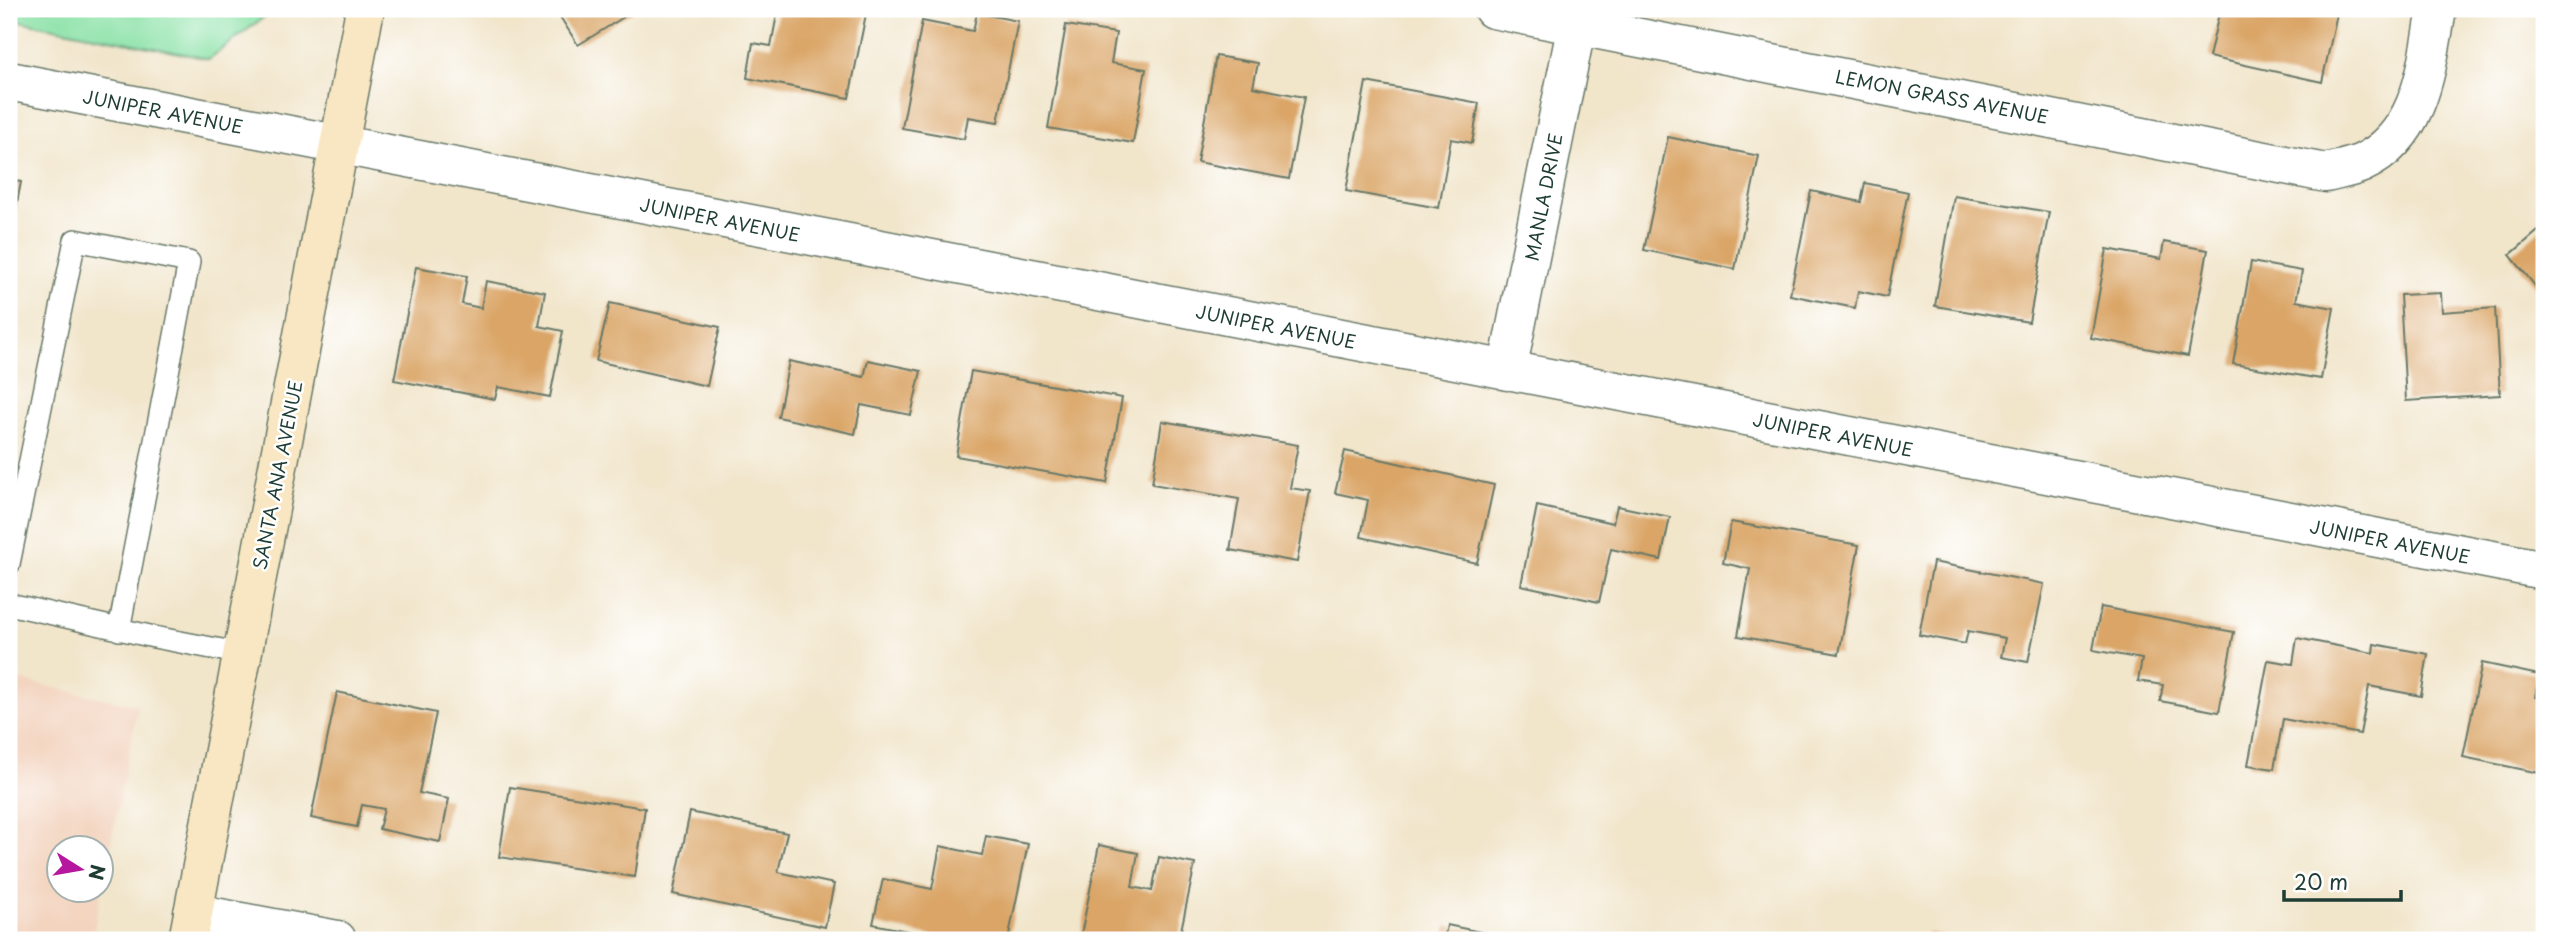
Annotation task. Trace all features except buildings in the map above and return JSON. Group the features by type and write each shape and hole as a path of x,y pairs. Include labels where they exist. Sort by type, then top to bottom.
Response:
{"street":[{"name":"SANTA ANA AVENUE","path":"190,927 365,9"},
{"name":"LEMON GRASS AVENUE","path":"1493,9 2326,173 2361,163 2386,148 2407,122 2423,86 2437,9"},
{"name":"MANLA DRIVE","path":"1507,371 1577,24"},
{"name":"JUNIPER AVENUE","path":"9,81 2544,570"},
{"path":"190,927 337,940"}],"lane":[{"path":"9,564 75,240 189,262 119,630"},
{"path":"9,604 119,630 243,654"}],"shaded area":[{"path":"9,678 138,706 113,834 46,834 46,904 99,904 92,940 9,940"}],"green space":[{"path":"9,9 269,9 268,14 209,59 9,19"}]}
